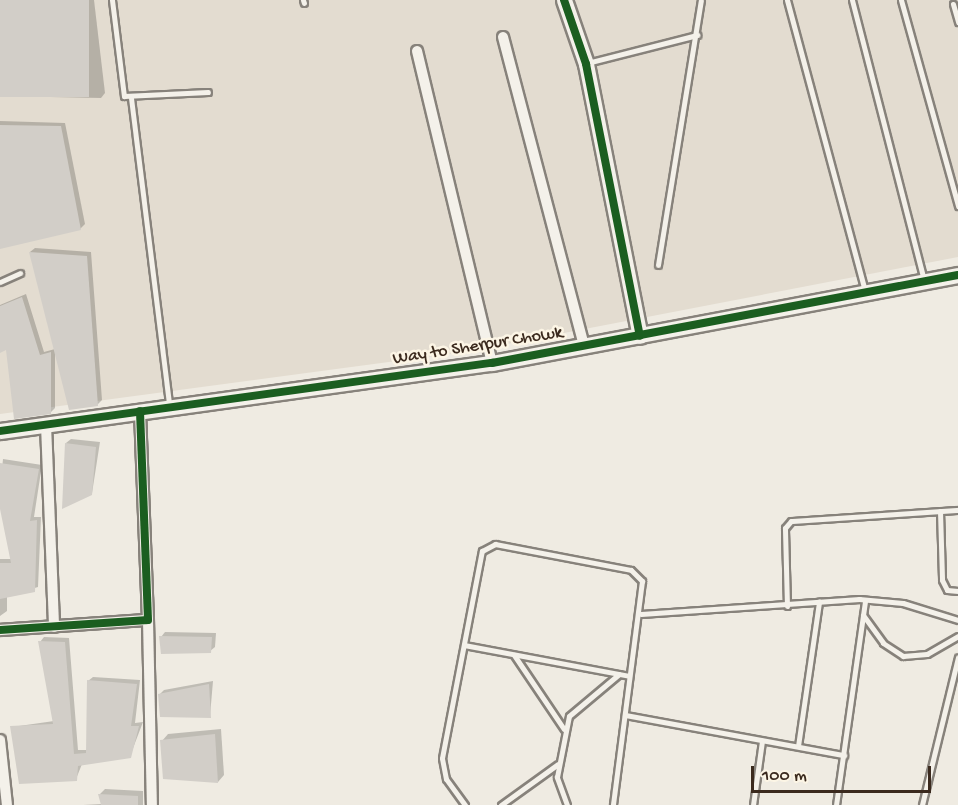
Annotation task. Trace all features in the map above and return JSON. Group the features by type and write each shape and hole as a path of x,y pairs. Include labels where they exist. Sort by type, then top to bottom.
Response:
{"street":[{"path":"564,0 586,64 640,336"},
{"path":"503,37 584,345"},
{"path":"417,51 492,363"},
{"name":"Way to Sherpur Chowk","path":"0,431 492,363 958,275"},
{"path":"140,411 152,805"},
{"path":"46,425 54,627"},
{"path":"0,630 148,620"},
{"path":"0,740 7,805"}],"lane":[{"path":"112,0 121,91 131,98 208,92"},
{"path":"658,265 701,0"},
{"path":"787,0 865,292"},
{"path":"852,0 925,281"},
{"path":"901,0 958,206"},
{"path":"953,4 958,22"},
{"path":"586,64 697,35"},
{"path":"131,98 169,407"},
{"path":"0,282 20,273"},
{"path":"787,606 785,528 791,521 958,510"},
{"path":"940,511 942,580 947,590 958,591"},
{"path":"465,805 441,764 482,551 490,545 637,572 642,581 641,614 629,676 613,805"},
{"path":"641,614 865,600 903,603 958,620"},
{"path":"836,805 865,600"},
{"path":"798,746 819,602"},
{"path":"863,615 884,643 903,656 927,654 958,636"},
{"path":"464,645 629,676"},
{"path":"514,655 564,729"},
{"path":"922,805 958,657"},
{"path":"567,805 558,764 564,729 580,702 619,674"},
{"path":"625,715 844,755"},
{"path":"753,805 762,741"},
{"path":"501,805 558,764"}],"shaded area":[{"path":"0,0 958,0 958,257 471,351 0,414"}],"building":[{"path":"0,0 89,0 89,97 0,97"},
{"path":"0,125 61,126 81,230 0,249"},
{"path":"29,252 87,256 98,406 69,410"},
{"path":"22,297 40,355 51,352 51,414 14,419 6,350 0,353 0,306"},
{"path":"65,443 96,447 92,495 62,509"},
{"path":"0,463 39,469 30,521 37,520 35,592 0,599 0,563 11,563 0,509"},
{"path":"159,636 212,637 211,653 161,654"},
{"path":"38,641 65,642 74,754 86,753 87,680 137,684 131,726 139,726 131,758 78,766 77,781 19,784 10,726 53,724"},
{"path":"209,684 211,718 160,717 158,694"},
{"path":"215,734 218,783 163,779 160,740"},
{"path":"98,794 138,796 138,805 101,805"}],"cycle path":[{"path":"564,0 586,64 640,336"},
{"path":"0,431 492,363 958,275"},
{"path":"0,630 148,620 140,411"}]}
